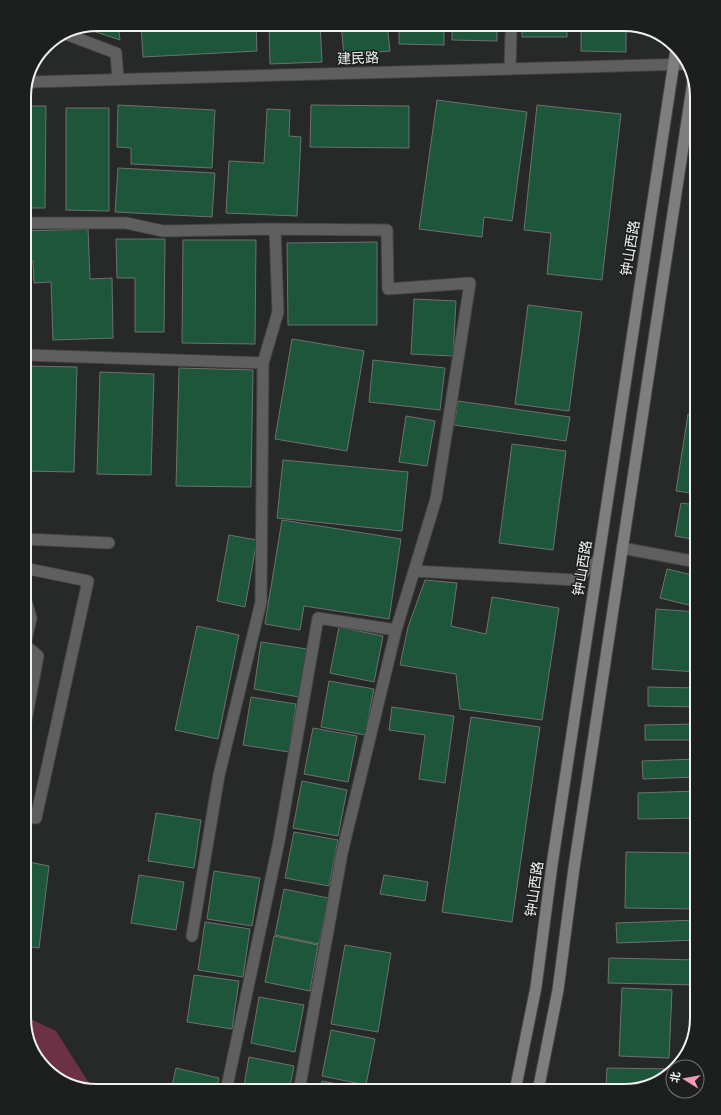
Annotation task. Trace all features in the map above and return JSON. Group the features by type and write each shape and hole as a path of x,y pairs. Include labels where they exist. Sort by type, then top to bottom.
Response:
{"main road":[{"name":"钟山西路","path":"516,1084 536,987 552,865 675,54"},
{"path":"539,1084 558,990 574,868 690,101"}],"street":[{"path":"510,68 511,34"},
{"path":"72,36 116,53 118,79"},
{"name":"建民路","path":"33,82 681,64"},
{"path":"31,222 126,222 163,231 275,229 387,230 388,289 470,283 436,499 396,630 342,853 300,1084"},
{"path":"192,936 219,775 261,602 263,363 278,312 275,229"},
{"path":"31,355 263,363"},
{"path":"31,539 109,543"},
{"path":"622,548 690,561"},
{"path":"414,571 575,580 598,560"},
{"path":"31,569 88,581 36,818 31,817"},
{"path":"227,1084 279,841 318,618 396,630"},
{"path":"31,650 38,656 31,694"}],"shaded area":[{"path":"31,1019 56,1031 89,1084 76,1081 60,1073 47,1062 42,1055 33,1035"}],"building":[{"path":"94,31 119,31 120,40"},
{"path":"141,31 256,31 257,51 143,57"},
{"path":"269,31 320,31 322,62 270,64"},
{"path":"342,31 388,31 390,51 344,55"},
{"path":"399,31 444,31 444,45 399,44"},
{"path":"452,31 497,31 497,41 452,40"},
{"path":"522,31 567,31 567,37 522,37"},
{"path":"581,31 626,31 626,52 581,51"},
{"path":"437,100 527,112 512,221 484,217 482,237 419,229"},
{"path":"118,105 215,110 212,168 131,164 131,148 117,147"},
{"path":"311,105 409,106 409,148 310,147"},
{"path":"537,105 621,114 602,280 547,274 551,233 524,230"},
{"path":"31,106 46,106 45,208 31,208"},
{"path":"66,108 109,108 109,211 66,210"},
{"path":"267,109 290,110 289,136 301,137 297,216 226,213 229,161 264,163"},
{"path":"118,168 215,173 212,217 115,212"},
{"path":"88,229 90,279 112,278 113,338 53,340 51,282 34,283 33,261 31,261 31,231"},
{"path":"116,239 165,239 164,332 135,332 135,278 117,278"},
{"path":"183,240 256,240 255,344 182,343"},
{"path":"377,242 377,325 288,325 287,243"},
{"path":"414,299 456,301 453,356 411,354"},
{"path":"528,305 582,312 569,411 515,404"},
{"path":"292,339 364,351 347,451 275,439"},
{"path":"373,360 445,368 440,410 369,402"},
{"path":"31,366 77,367 74,472 31,471"},
{"path":"179,368 253,370 251,487 176,486"},
{"path":"100,372 154,374 151,475 97,474"},
{"path":"458,401 570,417 566,441 454,425"},
{"path":"688,414 690,414 690,493 676,491"},
{"path":"406,416 435,421 427,466 399,462"},
{"path":"512,444 566,451 553,550 499,543"},
{"path":"283,460 408,472 402,531 277,518"},
{"path":"681,503 690,504 690,539 675,536"},
{"path":"282,520 401,539 389,619 304,606 300,630 265,624"},
{"path":"229,535 257,540 245,607 217,601"},
{"path":"667,569 690,574 690,605 660,598"},
{"path":"425,580 457,583 451,626 486,634 492,597 559,608 542,720 460,709 456,674 400,665 408,627"},
{"path":"656,609 690,611 690,672 652,669"},
{"path":"197,626 239,635 218,739 175,730"},
{"path":"339,627 383,636 374,682 330,673"},
{"path":"261,642 307,649 299,697 254,689"},
{"path":"329,681 374,689 365,735 321,727"},
{"path":"648,687 690,688 690,707 648,706"},
{"path":"251,697 296,704 289,752 243,745"},
{"path":"392,707 454,716 445,783 419,779 425,735 389,730"},
{"path":"471,717 540,727 512,922 442,912"},
{"path":"690,724 690,740 645,740 645,725"},
{"path":"313,728 357,736 348,782 304,774"},
{"path":"690,759 690,777 643,779 642,761"},
{"path":"302,781 347,790 338,836 293,828"},
{"path":"690,791 690,818 638,819 638,793"},
{"path":"156,813 201,820 194,868 148,861"},
{"path":"294,832 338,840 329,886 285,878"},
{"path":"626,852 690,853 690,909 625,908"},
{"path":"31,862 49,866 39,948 31,947"},
{"path":"214,871 260,878 252,926 207,919"},
{"path":"139,875 184,882 176,930 131,923"},
{"path":"384,875 428,882 425,901 380,894"},
{"path":"284,889 328,898 319,944 275,935"},
{"path":"690,920 690,940 617,943 616,923"},
{"path":"205,922 250,929 243,977 198,970"},
{"path":"274,936 318,945 310,991 265,982"},
{"path":"345,945 391,953 378,1032 331,1024"},
{"path":"609,958 690,960 690,985 608,983"},
{"path":"194,975 239,981 232,1029 187,1022"},
{"path":"622,988 672,990 669,1058 619,1056"},
{"path":"259,997 304,1005 295,1052 251,1043"},
{"path":"331,1030 375,1039 366,1084 322,1076"},
{"path":"249,1057 294,1066 290,1084 244,1084"},
{"path":"176,1068 219,1078 218,1084 173,1084"},
{"path":"607,1068 665,1069 661,1073 645,1081 624,1084 606,1084"},
{"path":"322,1081 337,1084 321,1084"}]}
